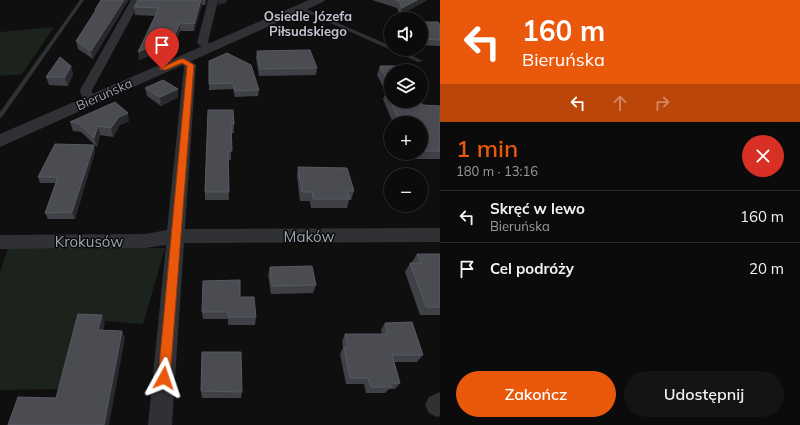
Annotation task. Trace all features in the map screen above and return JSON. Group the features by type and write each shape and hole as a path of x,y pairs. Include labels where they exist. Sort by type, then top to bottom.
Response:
{"street":[{"path":"93,99 86,94 86,90 136,0"},
{"path":"209,48 202,43 213,0"},
{"name":"Bieruńska","path":"0,141 319,0"},
{"path":"160,425 177,236 190,65 182,60"},
{"name":"Maków","path":"177,236 440,235"},
{"name":"Krokusów","path":"0,242 145,241 177,236"}],"lane":[{"path":"0,116 82,0"},
{"path":"301,8 384,45"},
{"path":"409,56 420,61"}],"shaded area":[{"path":"54,27 22,74 0,76 0,32"},
{"path":"165,248 143,324 80,319 62,389 0,390 0,272 8,249"}],"building":[{"path":"101,0 124,0 91,51 76,41"},
{"path":"138,0 201,0 194,24 180,23 174,37 138,52 159,8 134,7"},
{"path":"395,0 417,0 402,8 399,1"},
{"path":"428,22 438,22 440,25 440,40 428,39"},
{"path":"310,50 317,68 260,69 257,51"},
{"path":"227,53 251,65 259,90 235,91 233,83 209,84 209,61"},
{"path":"60,57 71,66 65,77 46,77"},
{"path":"380,66 384,66 384,75"},
{"path":"163,80 178,89 160,97 145,88"},
{"path":"115,102 128,113 119,117 111,128 98,126 94,138 78,123 70,122"},
{"path":"428,105 440,106 440,151 428,151 428,116 397,116 393,108 428,108"},
{"path":"208,110 233,110 234,124 231,124 232,151 228,151 229,192 205,192"},
{"path":"55,144 94,145 72,212 45,213 58,177 38,177"},
{"path":"298,167 347,168 354,191 347,191 350,199 313,199 312,192 302,192"},
{"path":"417,254 440,254 440,307 426,307 410,263 421,263"},
{"path":"312,266 316,285 272,286 270,267"},
{"path":"240,280 240,297 254,297 256,317 228,317 228,312 202,312 203,281"},
{"path":"78,314 102,315 98,330 122,331 104,425 8,425 18,397 56,398"},
{"path":"412,322 423,355 392,355 400,383 390,383 391,387 371,387 368,378 350,378 344,347 348,347 345,334 388,334 385,323"},
{"path":"202,352 241,352 242,392 201,391"}],"district":[{"name":"Osiedle Józefa Piłsudskiego","path":"308,24"}],"route":[{"path":"162,69 182,60 190,65 177,236 164,378"}]}
